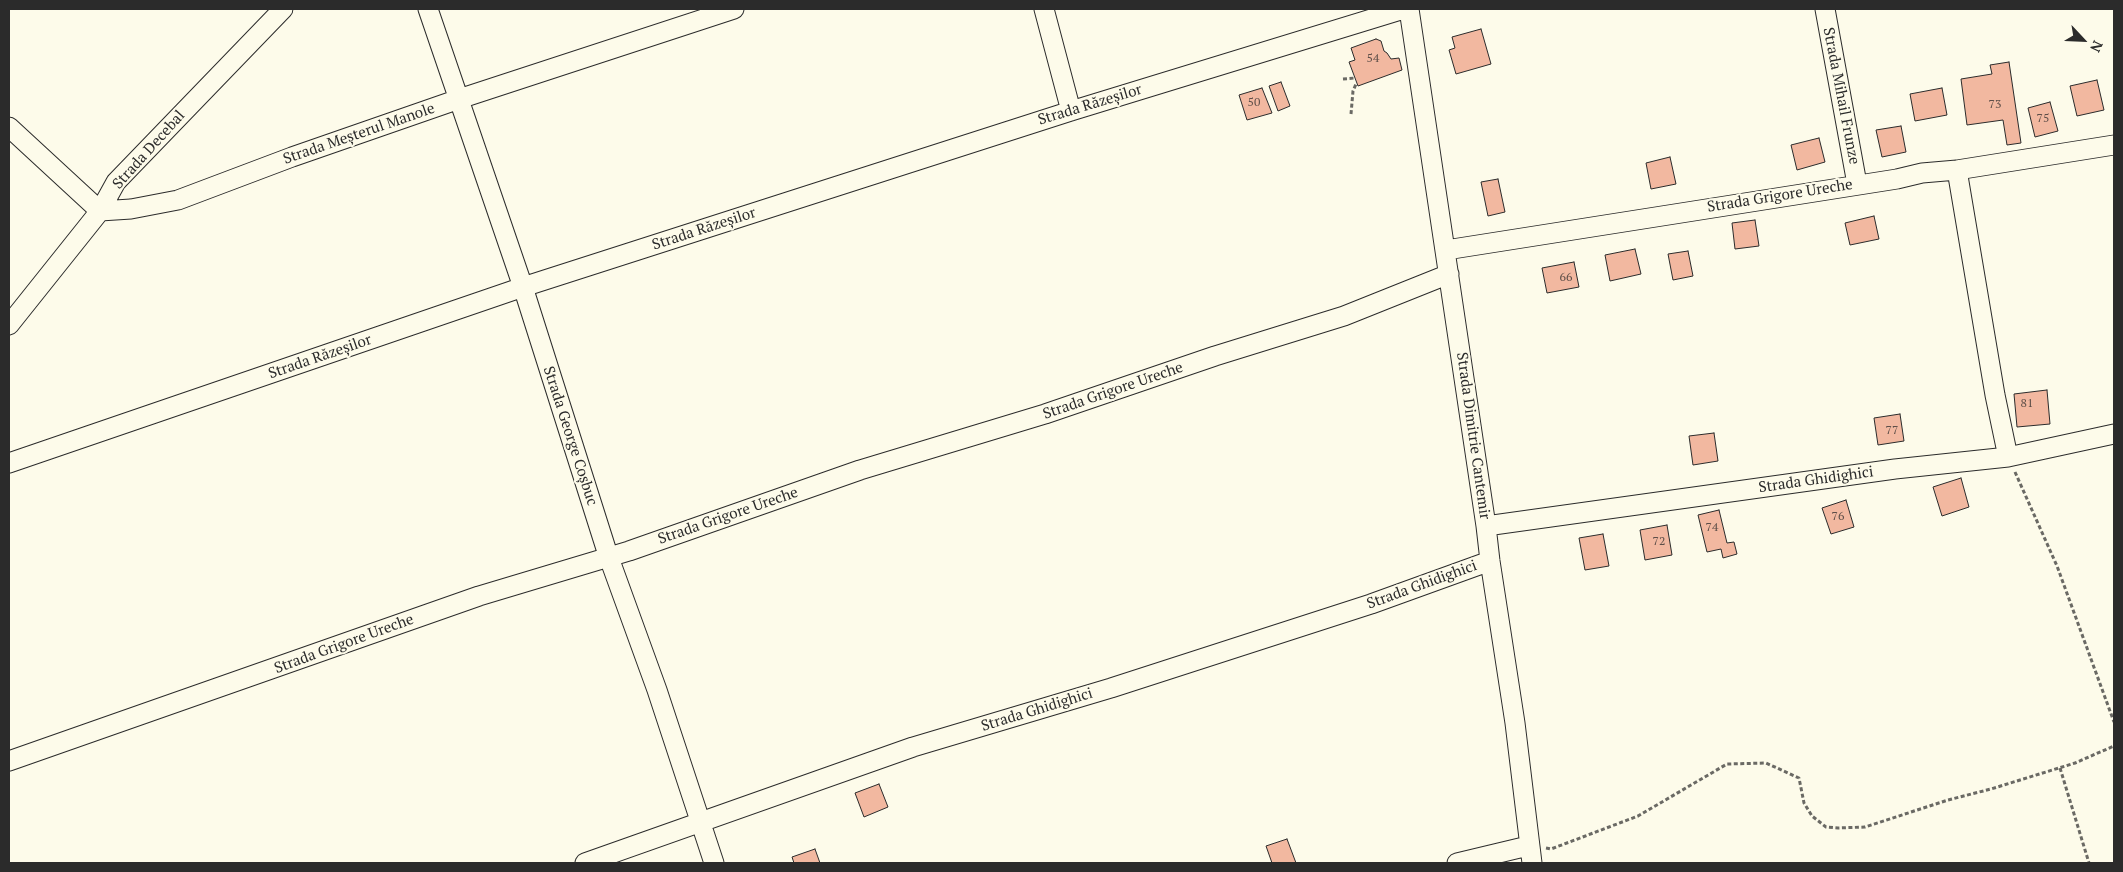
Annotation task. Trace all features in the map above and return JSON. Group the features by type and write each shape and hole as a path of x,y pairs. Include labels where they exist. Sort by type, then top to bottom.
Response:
{"street":[{"name":"Strada Decebal","path":"9,325 100,211 116,182 283,9"},
{"name":"Strada George Coșbuc","path":"428,9 523,287 608,556 657,690 714,863"},
{"name":"Strada Meșterul Manole","path":"100,211 131,209 178,200 292,157 459,99 734,9"},
{"path":"1044,9 1071,111"},
{"name":"Strada Răzeșilor","path":"9,463 523,287 1071,111 1404,9"},
{"name":"Strada Dimitrie Cantemir","path":"1409,9 1515,723 1530,855"},
{"name":"Strada Mihail Frunze","path":"1825,9 1858,184"},
{"path":"9,127 100,211"},
{"name":"Strada Grigore Ureche","path":"1446,250 1922,173 1957,170 2114,145"},
{"path":"1957,170 1995,395 2008,457"},
{"name":"Strada Grigore Ureche","path":"9,761 479,596 629,551 860,470 1045,414 1215,356 1344,316 1449,274"},
{"name":"Strada Ghidighici","path":"1486,526 1895,468 2008,457 2114,434"},
{"name":"Strada Ghidighici","path":"585,863 913,747 1111,688 1371,604 1490,561"},
{"path":"1457,863 1530,855"}],"path":[{"path":"1343,79 1355,78"},
{"path":"1351,114 1353,91 1356,84"},
{"path":"2008,457 2057,566 2114,722"},
{"path":"1530,855 1638,816 1727,764 1766,763 1800,778 1804,803 1812,816 1826,827 1838,828 1865,826 1948,800 1991,789 2060,768 2114,746"},
{"path":"2060,768 2089,863"}],"building":[{"path":"1481,29 1491,64 1456,74 1449,50 1455,48 1452,37"},
{"path":"1376,39 1381,41 1384,51 1391,59 1399,58 1402,70 1358,86 1349,62 1355,60 1351,48"},
{"path":"2009,62 2021,143 2007,145 2003,120 1967,125 1961,79 1992,74 1990,65"},
{"path":"2097,80 2104,110 2077,116 2070,86"},
{"path":"1281,82 1290,106 1278,111 1269,86"},
{"path":"1262,88 1272,113 1247,120 1239,95"},
{"path":"1942,88 1947,115 1915,121 1910,94"},
{"path":"2050,102 2058,131 2035,137 2028,108"},
{"path":"1901,126 1906,152 1882,157 1876,130"},
{"path":"1819,138 1825,162 1797,170 1791,145"},
{"path":"1670,157 1676,184 1651,189 1646,163"},
{"path":"1498,179 1505,212 1488,216 1481,182"},
{"path":"1874,216 1879,239 1850,245 1845,223"},
{"path":"1755,220 1759,246 1735,249 1732,223"},
{"path":"1635,249 1641,274 1610,281 1605,255"},
{"path":"1688,251 1693,276 1673,280 1668,254"},
{"path":"1574,262 1579,287 1547,293 1542,268"},
{"path":"2047,390 2050,424 2017,427 2014,394"},
{"path":"1900,414 1904,441 1878,445 1874,418"},
{"path":"1714,433 1718,461 1693,465 1689,436"},
{"path":"1961,478 1969,507 1942,516 1933,487"},
{"path":"1846,500 1854,527 1831,534 1822,508"},
{"path":"1719,510 1727,543 1734,542 1737,554 1723,558 1721,549 1707,552 1698,515"},
{"path":"1667,525 1672,555 1645,560 1640,530"},
{"path":"1603,534 1609,566 1585,570 1579,538"},
{"path":"879,784 888,807 864,817 855,793"},
{"path":"1287,839 1296,863 1272,863 1266,846"},
{"path":"815,849 820,863 794,863 792,857"}]}
